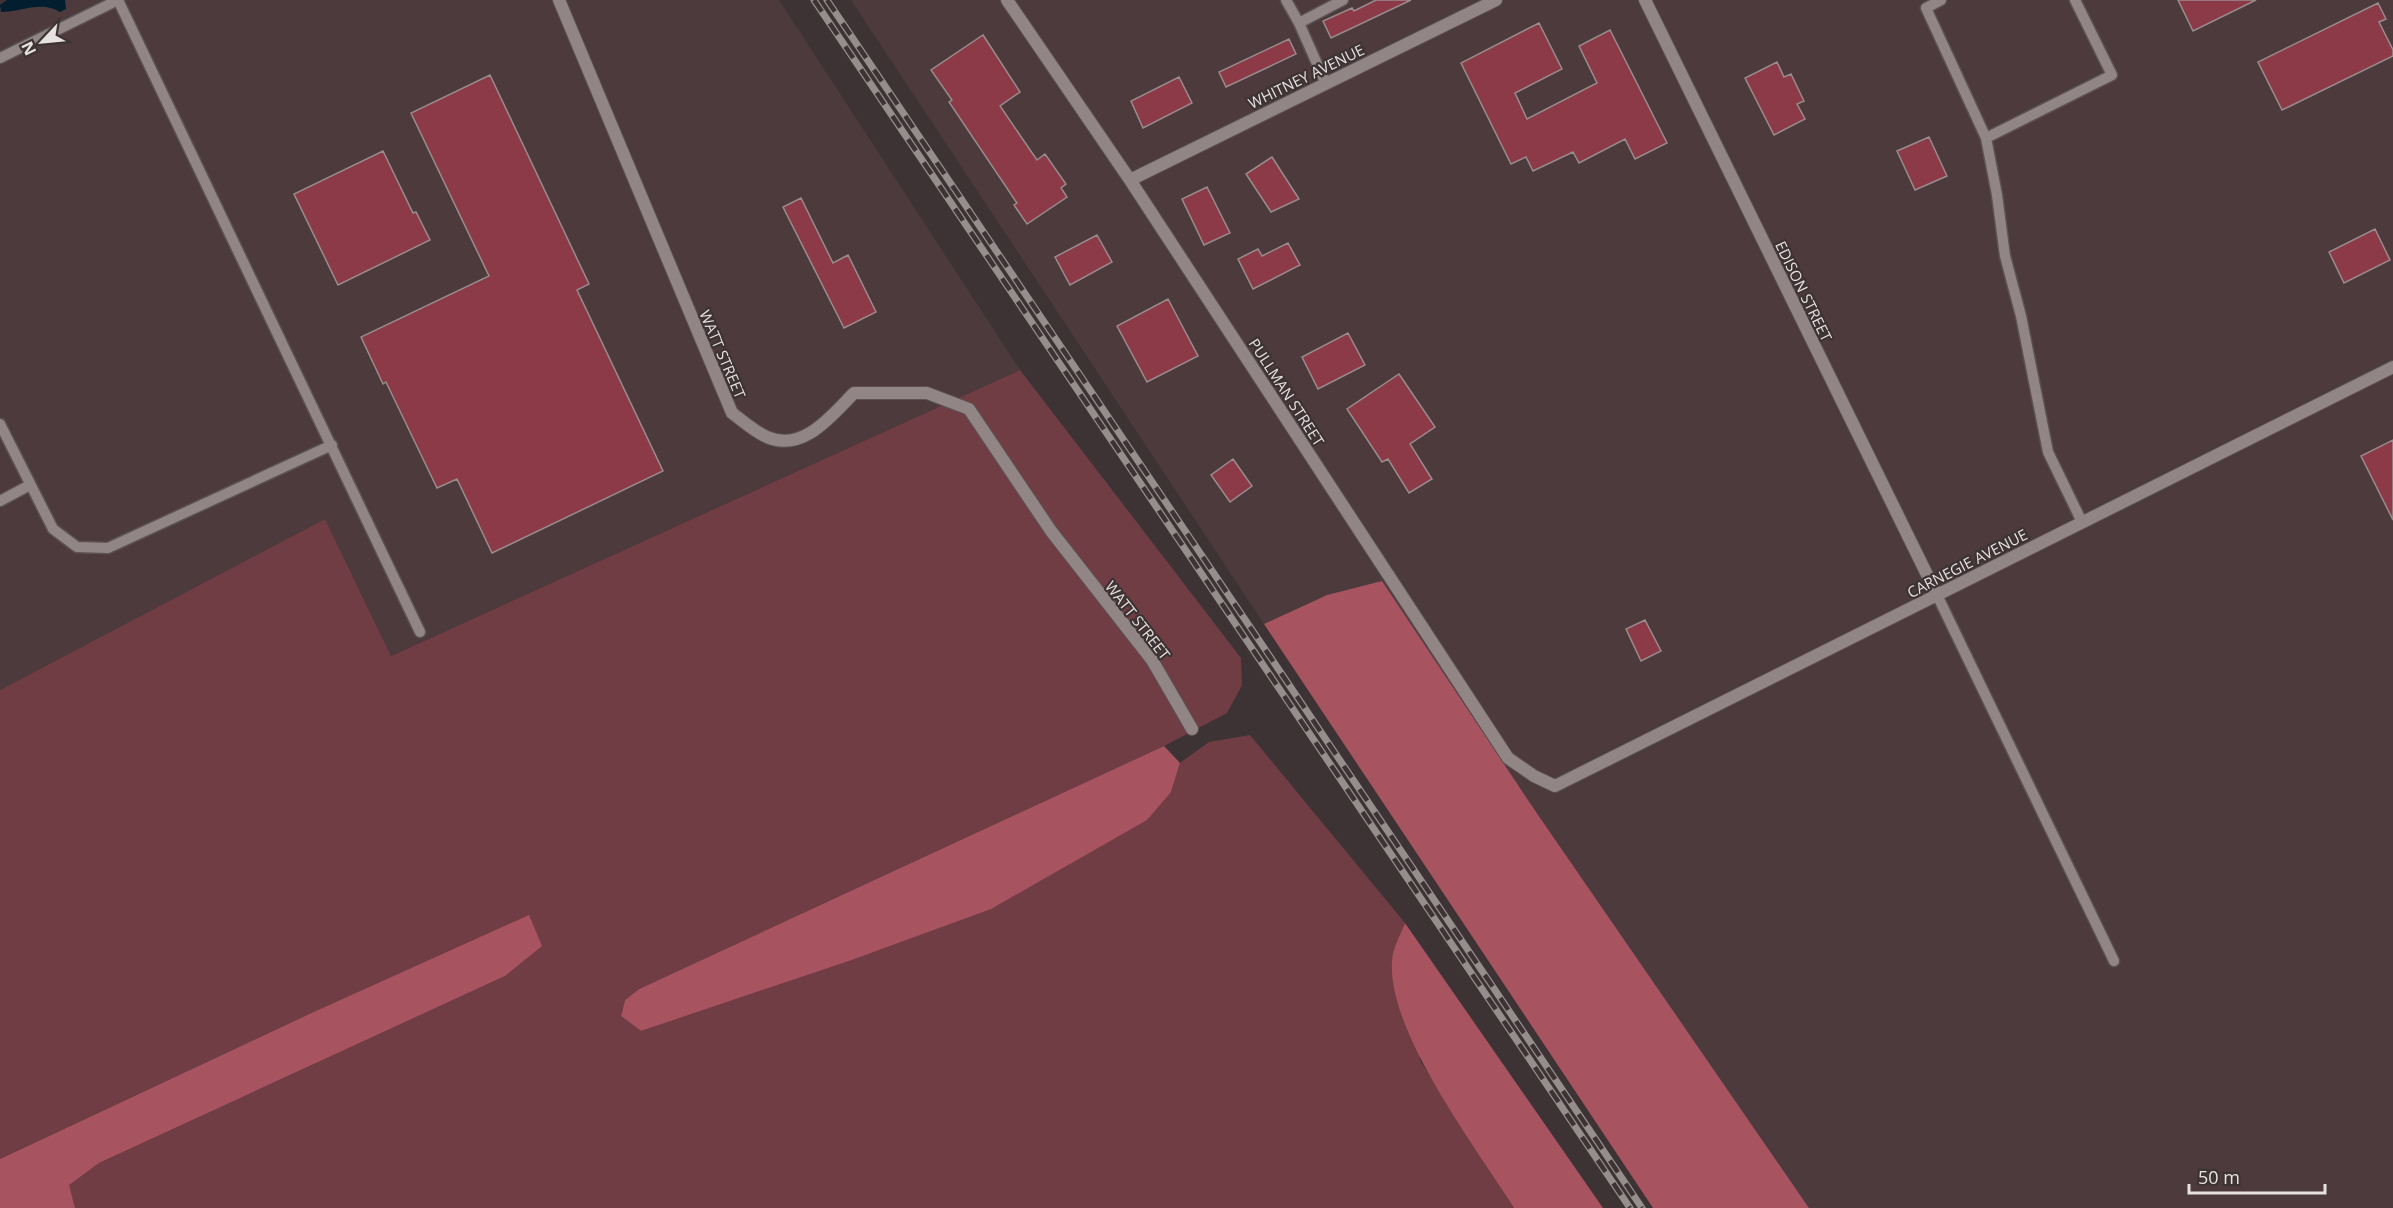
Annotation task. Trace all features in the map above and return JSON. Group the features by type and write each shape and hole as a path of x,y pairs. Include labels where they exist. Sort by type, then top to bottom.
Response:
{"street":[{"name":"WATT STREET","path":"559,0 732,413 769,438 794,441 819,428 854,393 927,393 969,409 1051,531 1152,660 1192,729"},
{"name":"PULLMAN STREET","path":"1007,0 1130,180 1508,758 1534,776 1555,786"},
{"name":"WHITNEY AVENUE","path":"1130,180 1496,0"},
{"name":"EDISON STREET","path":"1645,0 1937,595"},
{"name":"CARNEGIE AVENUE","path":"1555,786 2393,367"}],"lane":[{"path":"0,58 118,0 420,633"},
{"path":"1286,0 1299,23 1326,84"},
{"path":"1299,23 1342,0"},
{"path":"1941,0 1926,8 1986,138 2005,256 2021,316 2048,452 2082,522"},
{"path":"1986,138 2112,75 2075,0"},
{"path":"0,424 53,529 77,547 108,548 332,445"},
{"path":"0,501 30,485"},
{"path":"1937,595 2114,961"}],"shaded area":[{"path":"16,0 779,0 1020,370 391,656 325,519 0,690 0,8"},
{"path":"851,0 2393,0 2393,1208 1809,1208 1534,809 1382,582 1327,595 1264,624"},
{"path":"1020,370 1241,658 1242,685 1227,713 1164,746 639,989 625,1000 621,1016 641,1031 846,962 1171,792 1180,763 1209,742 1250,735 1405,923 1392,960 1421,1062 1514,1208 75,1208 68,1185 99,1163 505,976 305,1016 0,1159 0,690 325,519 391,656"},
{"path":"1382,581 1534,809 1809,1208 1653,1208 1264,624 1327,595"},
{"path":"1164,746 1180,763 1171,792 1147,820 991,909 846,962 641,1031 621,1016 625,1000 639,989"},
{"path":"529,915 542,946 505,976 99,1163 69,1185 75,1208 0,1208 0,1159 305,1016"},
{"path":"1405,923 1603,1208 1514,1208 1437,1089 1404,1022 1395,990 1392,957"}],"water":[{"path":"7,0 65,0 66,9 60,12 38,7 1,12 0,5"}],"building":[{"path":"1376,0 1411,0 1331,38 1323,21 1352,8 1354,11"},
{"path":"2178,0 2256,0 2193,31"},
{"path":"2378,3 2386,19 2379,22 2393,50 2393,56 2282,110 2258,62"},
{"path":"1539,23 1562,69 1515,93 1527,119 1597,83 1579,46 1610,30 1667,143 1635,159 1625,139 1579,163 1573,152 1533,171 1526,157 1511,164 1461,63"},
{"path":"983,35 1020,92 1000,106 1037,160 1045,154 1066,184 1061,188 1067,197 1027,224 1014,205 1017,203 949,102 952,100 931,70"},
{"path":"1289,39 1296,54 1226,87 1219,72"},
{"path":"1777,62 1784,77 1791,74 1804,101 1797,104 1805,119 1774,135 1745,78"},
{"path":"490,75 589,284 577,290 663,471 492,553 457,479 437,488 386,382 383,384 361,337 489,276 411,113"},
{"path":"1179,77 1192,103 1143,128 1131,101"},
{"path":"1929,137 1947,176 1915,190 1897,151"},
{"path":"383,151 413,213 416,212 430,240 338,285 294,194"},
{"path":"1272,157 1299,199 1271,212 1246,174"},
{"path":"1207,187 1230,233 1204,245 1182,199"},
{"path":"801,198 833,263 848,255 876,312 844,328 783,207"},
{"path":"2375,229 2390,260 2344,283 2329,252"},
{"path":"1097,235 1112,262 1070,285 1055,257"},
{"path":"1288,243 1300,265 1253,289 1238,259 1258,249 1262,256"},
{"path":"1168,299 1198,356 1147,382 1117,326"},
{"path":"1348,333 1365,365 1318,389 1302,357"},
{"path":"1399,374 1435,427 1410,444 1432,479 1409,493 1388,459 1382,462 1347,409"},
{"path":"2393,440 2393,520 2361,456"},
{"path":"1233,459 1252,486 1230,502 1211,475"},
{"path":"1645,620 1661,651 1641,661 1626,629"}],"railway":[{"path":"814,0 1630,1208"},
{"path":"827,0 1642,1208"}]}
